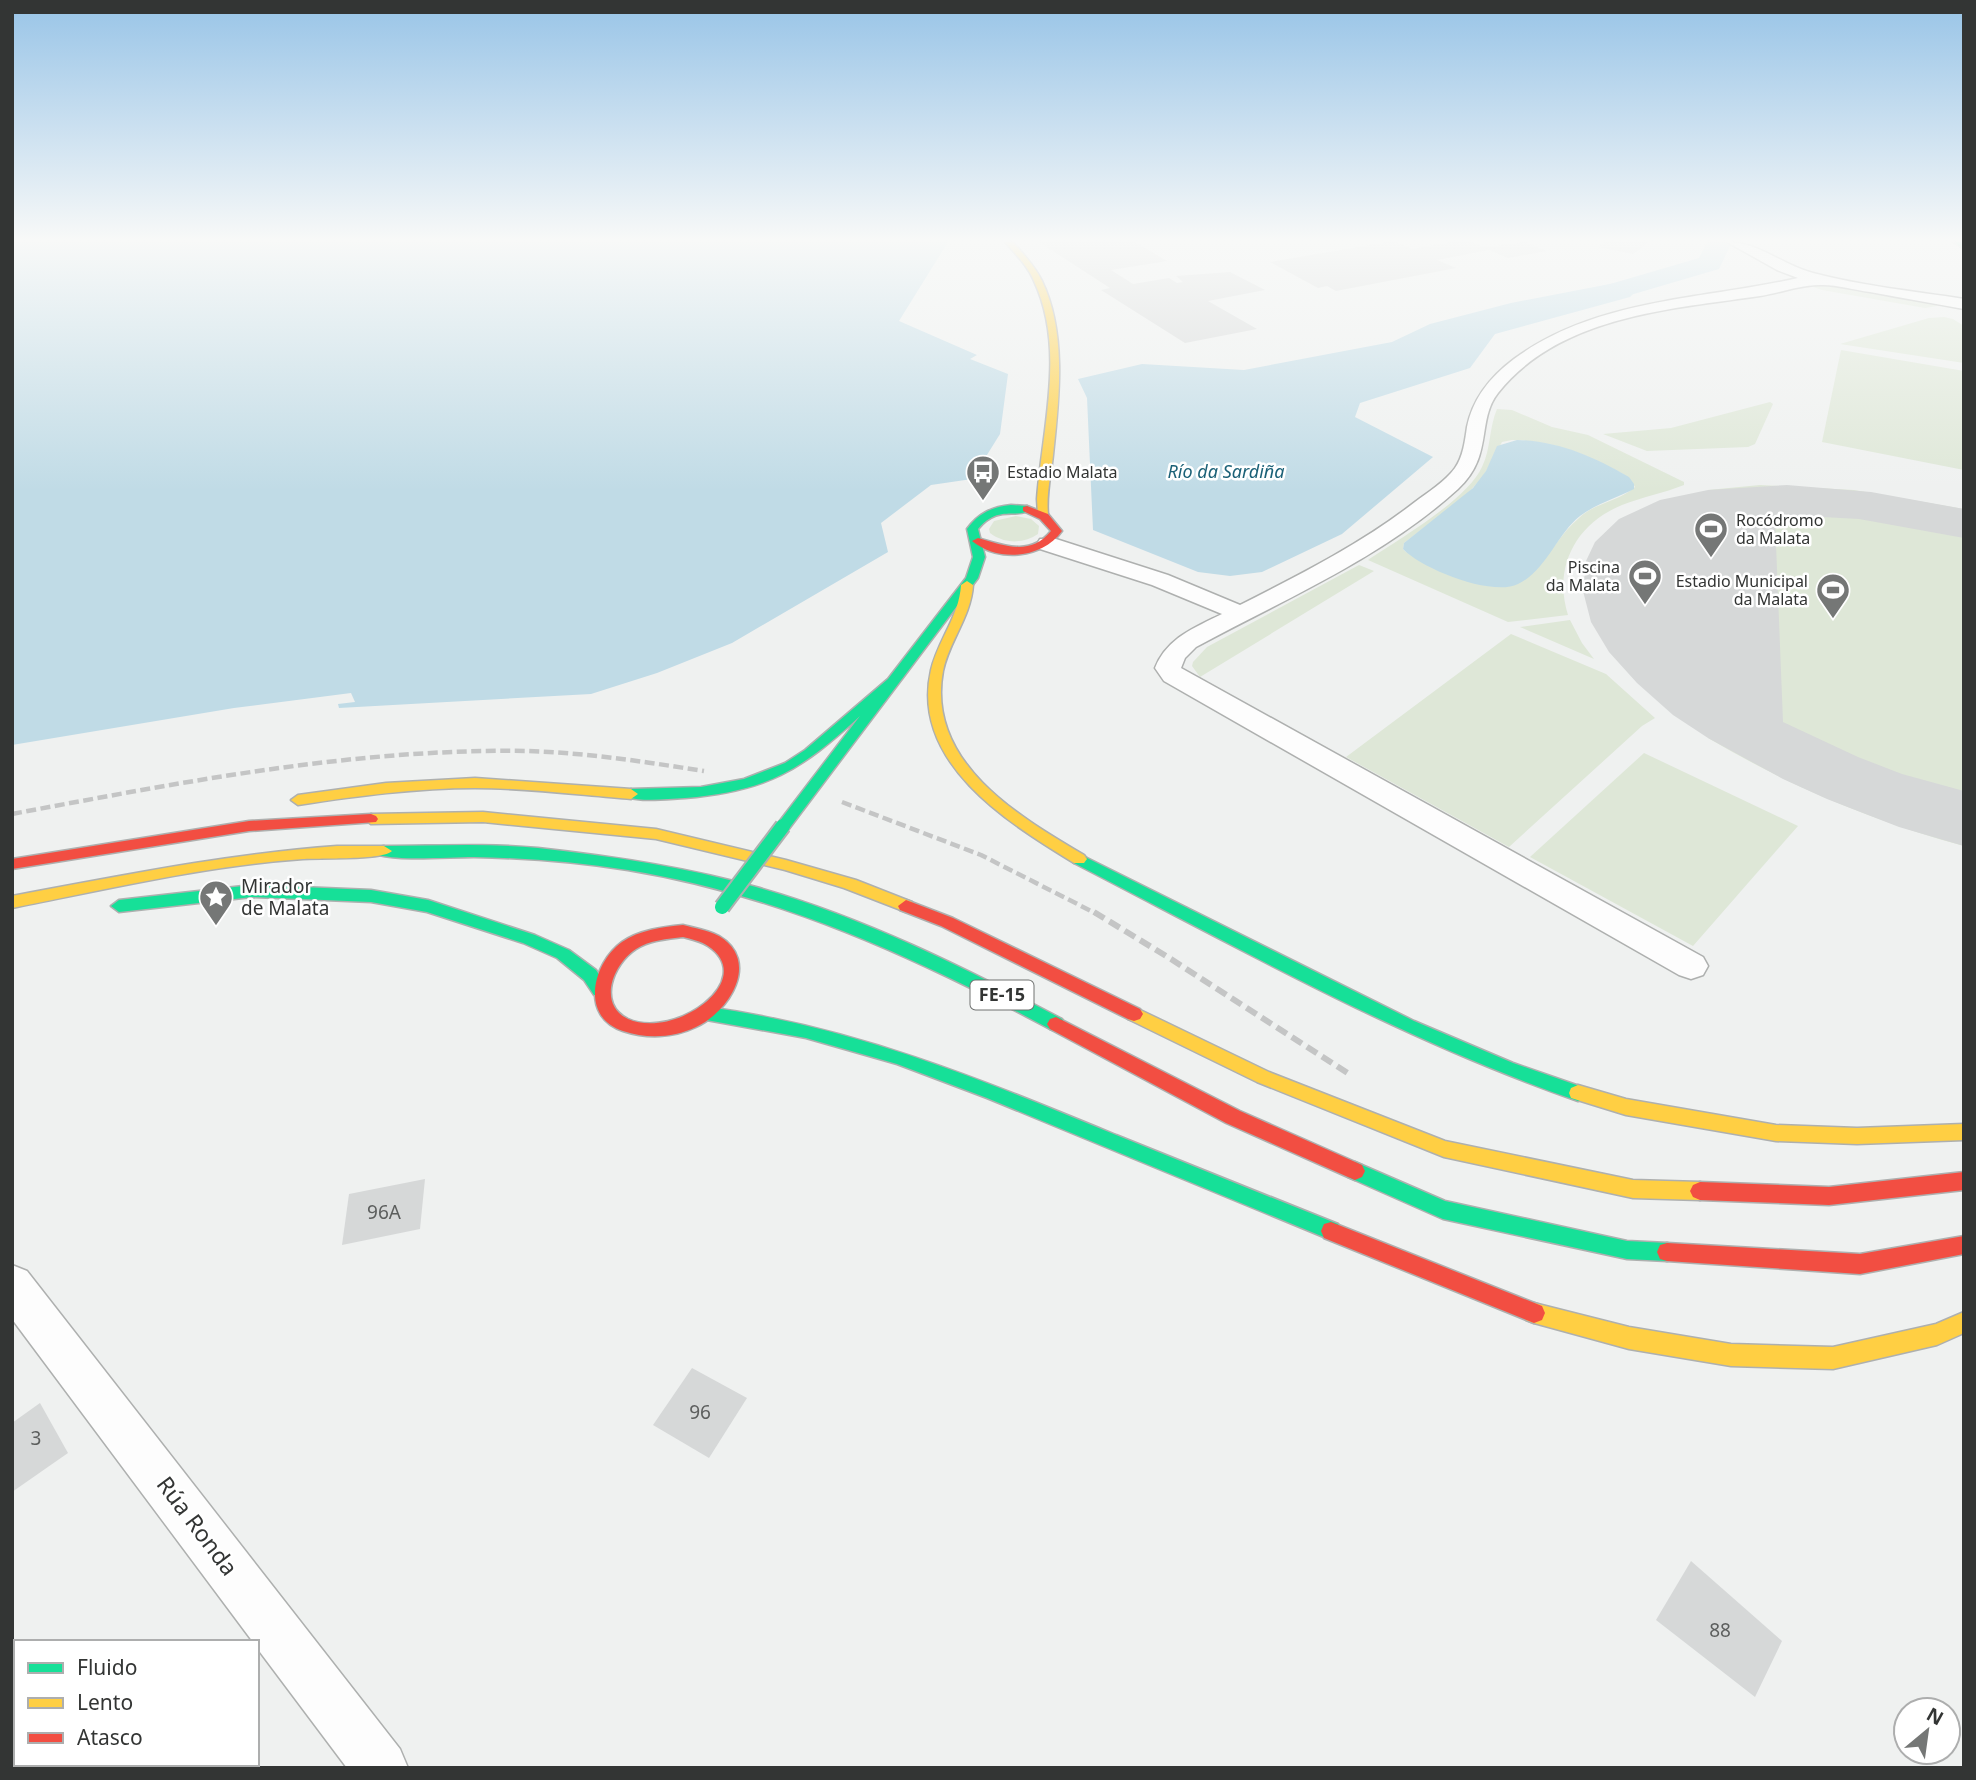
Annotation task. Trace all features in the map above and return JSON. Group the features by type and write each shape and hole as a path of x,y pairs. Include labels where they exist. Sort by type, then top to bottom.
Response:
{"main road":[{"path":"1043,514 1040,500 1048,461 1052,356 1048,325"},
{"path":"1025,550 998,549 978,541 973,535 974,523 980,517 999,510 1041,487"},
{"path":"999,510 1026,510 1043,514 1055,524 1057,531 1048,544 1004,559 970,582 967,610 944,652 934,683 934,714 944,742 959,769 990,800 1078,857 1331,989 1478,1058 1612,1103 1752,1131 1873,1137 1964,1132"},
{"path":"701,934 970,582 981,562 978,541"},
{"path":"282,802 350,792 477,783 652,793 697,793 736,787 775,774 812,752 871,695 895,680"},
{"name":"FE-15","path":"12,864 249,826 344,820 482,817 656,834 786,865 850,884 947,922 1263,1077 1444,1149 1633,1189 1829,1196 1964,1181"},
{"name":"FE-15","path":"12,902 226,862 343,850 534,853 629,865 754,892 856,928 997,993 1233,1117 1443,1210 1627,1250 1860,1264 1964,1245"},
{"path":"106,907 252,891 371,896 428,906 528,939 563,954 590,975 612,1017 626,1026 646,1031 667,1030 689,1024 707,1014 722,1001 731,984 733,968 728,954 717,942 701,934 683,931 664,933 644,938 626,947 608,967 600,990"},
{"path":"707,1014 747,1016 804,1028 938,1071 1527,1311 1629,1338 1731,1355 1833,1358 1937,1334 1964,1322"}],"street":[{"path":"1596,325 1530,355 1508,372 1487,395 1469,460 1452,483 1393,529 1349,556 1187,642 1170,661 1168,668 1173,676 1691,966"},
{"path":"1048,544 1160,580 1240,612"},
{"path":"1160,580 1272,597"},
{"path":"1160,580 1175,592 1189,609 1192,621 1187,642"},
{"name":"Rúa Ronda","path":"12,1285 382,1768"}],"green space":[{"path":"1905,325 1963,325 1964,363 1840,344"},
{"path":"1841,350 1964,371 1964,470 1822,442"},
{"path":"1770,402 1773,404 1755,444 1748,447 1647,451 1603,434 1671,428"},
{"path":"1497,409 1512,410 1552,427 1588,435 1684,482 1684,485 1630,502 1606,513 1580,536 1566,565 1564,598 1568,615 1508,622 1368,560 1431,518 1474,480 1485,460","holes":["1502,442 1550,444 1586,456 1624,475 1635,487 1585,513 1533,571 1519,581 1503,586 1470,582 1436,568 1403,549 1404,543 1465,496 1483,477"]},
{"name":"Estadio Municipal da Malata","path":"1760,485 1854,490 1964,509 1964,846 1832,801 1769,772 1708,738 1708,490"},
{"path":"1016,516 1031,519 1039,526 1038,534 1027,540 1014,541 1001,539 990,533 989,529 994,521"},
{"path":"1359,565 1374,571 1200,677 1192,666 1207,647"},
{"path":"1570,620 1594,659 1520,627"},
{"path":"1511,634 1606,674 1655,718 1642,726 1509,847 1346,757"},
{"path":"1644,753 1798,826 1693,946 1530,857"}],"water":[{"path":"12,325 908,325 977,355 970,359 1008,374 1000,434 972,479 931,485 881,523 888,552 732,643 657,673 591,694 339,708 338,704 355,702 351,693 234,708 12,745"},
{"name":"Río da Sardiña","path":"1428,325 1528,325 1495,334 1470,368 1360,403 1355,417 1433,457 1342,534 1262,572 1230,576 1198,572 1093,530 1087,398 1078,379 1142,364 1244,370 1392,342"},
{"path":"1517,440 1547,443 1589,457 1629,477 1634,489 1580,516 1544,562 1518,584 1492,587 1458,579 1425,565 1403,549 1404,543 1473,488 1486,471 1497,446"}],"building":[{"path":"1157,325 1250,325 1257,329 1185,343"},
{"path":"1787,485 1871,492 1964,509 1964,538 1859,519 1804,516 1775,519 1783,722 1902,774 1964,791 1964,846 1899,827 1827,799 1783,779 1708,738 1673,715 1637,683 1609,652 1591,622 1583,591 1586,561 1595,542 1619,519 1660,500 1708,490"},
{"path":"425,1179 420,1229 342,1245 349,1194"},
{"path":"692,1368 747,1398 709,1458 653,1425"},
{"path":"40,1403 68,1453 12,1492 12,1423"},
{"path":"1691,1561 1782,1641 1755,1697 1656,1620"}],"railway":[{"path":"12,814 269,769 399,755 551,752 617,758 704,771"},
{"path":"842,802 981,855 1097,914"},
{"path":"1094,912 1349,1074"}],"traffic: fast":[{"path":"783,826 972,578 979,557 972,529 983,518 996,511 1027,509"},
{"path":"631,794 701,792 724,789 769,776 810,753 895,680"},
{"path":"722,907 783,826"},
{"path":"384,851 534,853 629,865 754,892 856,928 997,993 1056,1024"},
{"path":"1079,859 1408,1026 1507,1068 1578,1093"},
{"path":"119,906 252,891 371,896 428,906 529,939 563,954 590,975 600,990"},
{"path":"707,1014 806,1031 901,1058 1331,1231"},
{"path":"1355,1171 1443,1210 1627,1250 1667,1252"}],"traffic: slow":[{"path":"1043,514 1054,370 1051,325"},
{"path":"967,585 964,608 937,671 934,703 941,733 955,760 975,784 1026,826 1079,859"},
{"path":"298,800 386,788 453,783 514,784 631,794"},
{"path":"371,819 483,817 656,834 786,865 850,884 906,906"},
{"path":"12,902 243,860 384,851"},
{"path":"1134,1014 1263,1077 1444,1149 1633,1189 1700,1191"},
{"path":"1578,1093 1626,1107 1776,1133 1857,1136 1964,1132"},
{"path":"1534,1313 1629,1338 1731,1355 1833,1358 1937,1334 1964,1322"}],"traffic: jam":[{"path":"978,541 1021,551 1041,546 1057,531 1044,517 1027,509"},
{"path":"12,864 249,826 371,819"},
{"path":"906,906 947,922 1134,1014"},
{"path":"683,931 710,939 725,951 731,963 731,975 721,998 701,1017 673,1028 641,1029 625,1025 613,1018 606,1010 602,988 605,976 618,955 639,940 683,931"},
{"path":"1056,1024 1233,1117 1355,1171"},
{"path":"1700,1191 1829,1196 1964,1181"},
{"path":"1331,1231 1534,1313"},
{"path":"1667,1252 1860,1264 1964,1245"}],"place":[{"name":"Estadio Malata","path":"983,502"},
{"name":"Rocódromo da Malata","path":"1711,559"},
{"name":"Piscina da Malata","path":"1645,606"},
{"name":"Estadio Municipal da Malata","path":"1833,620"},
{"name":"Mirador de Malata","path":"216,927"}]}
